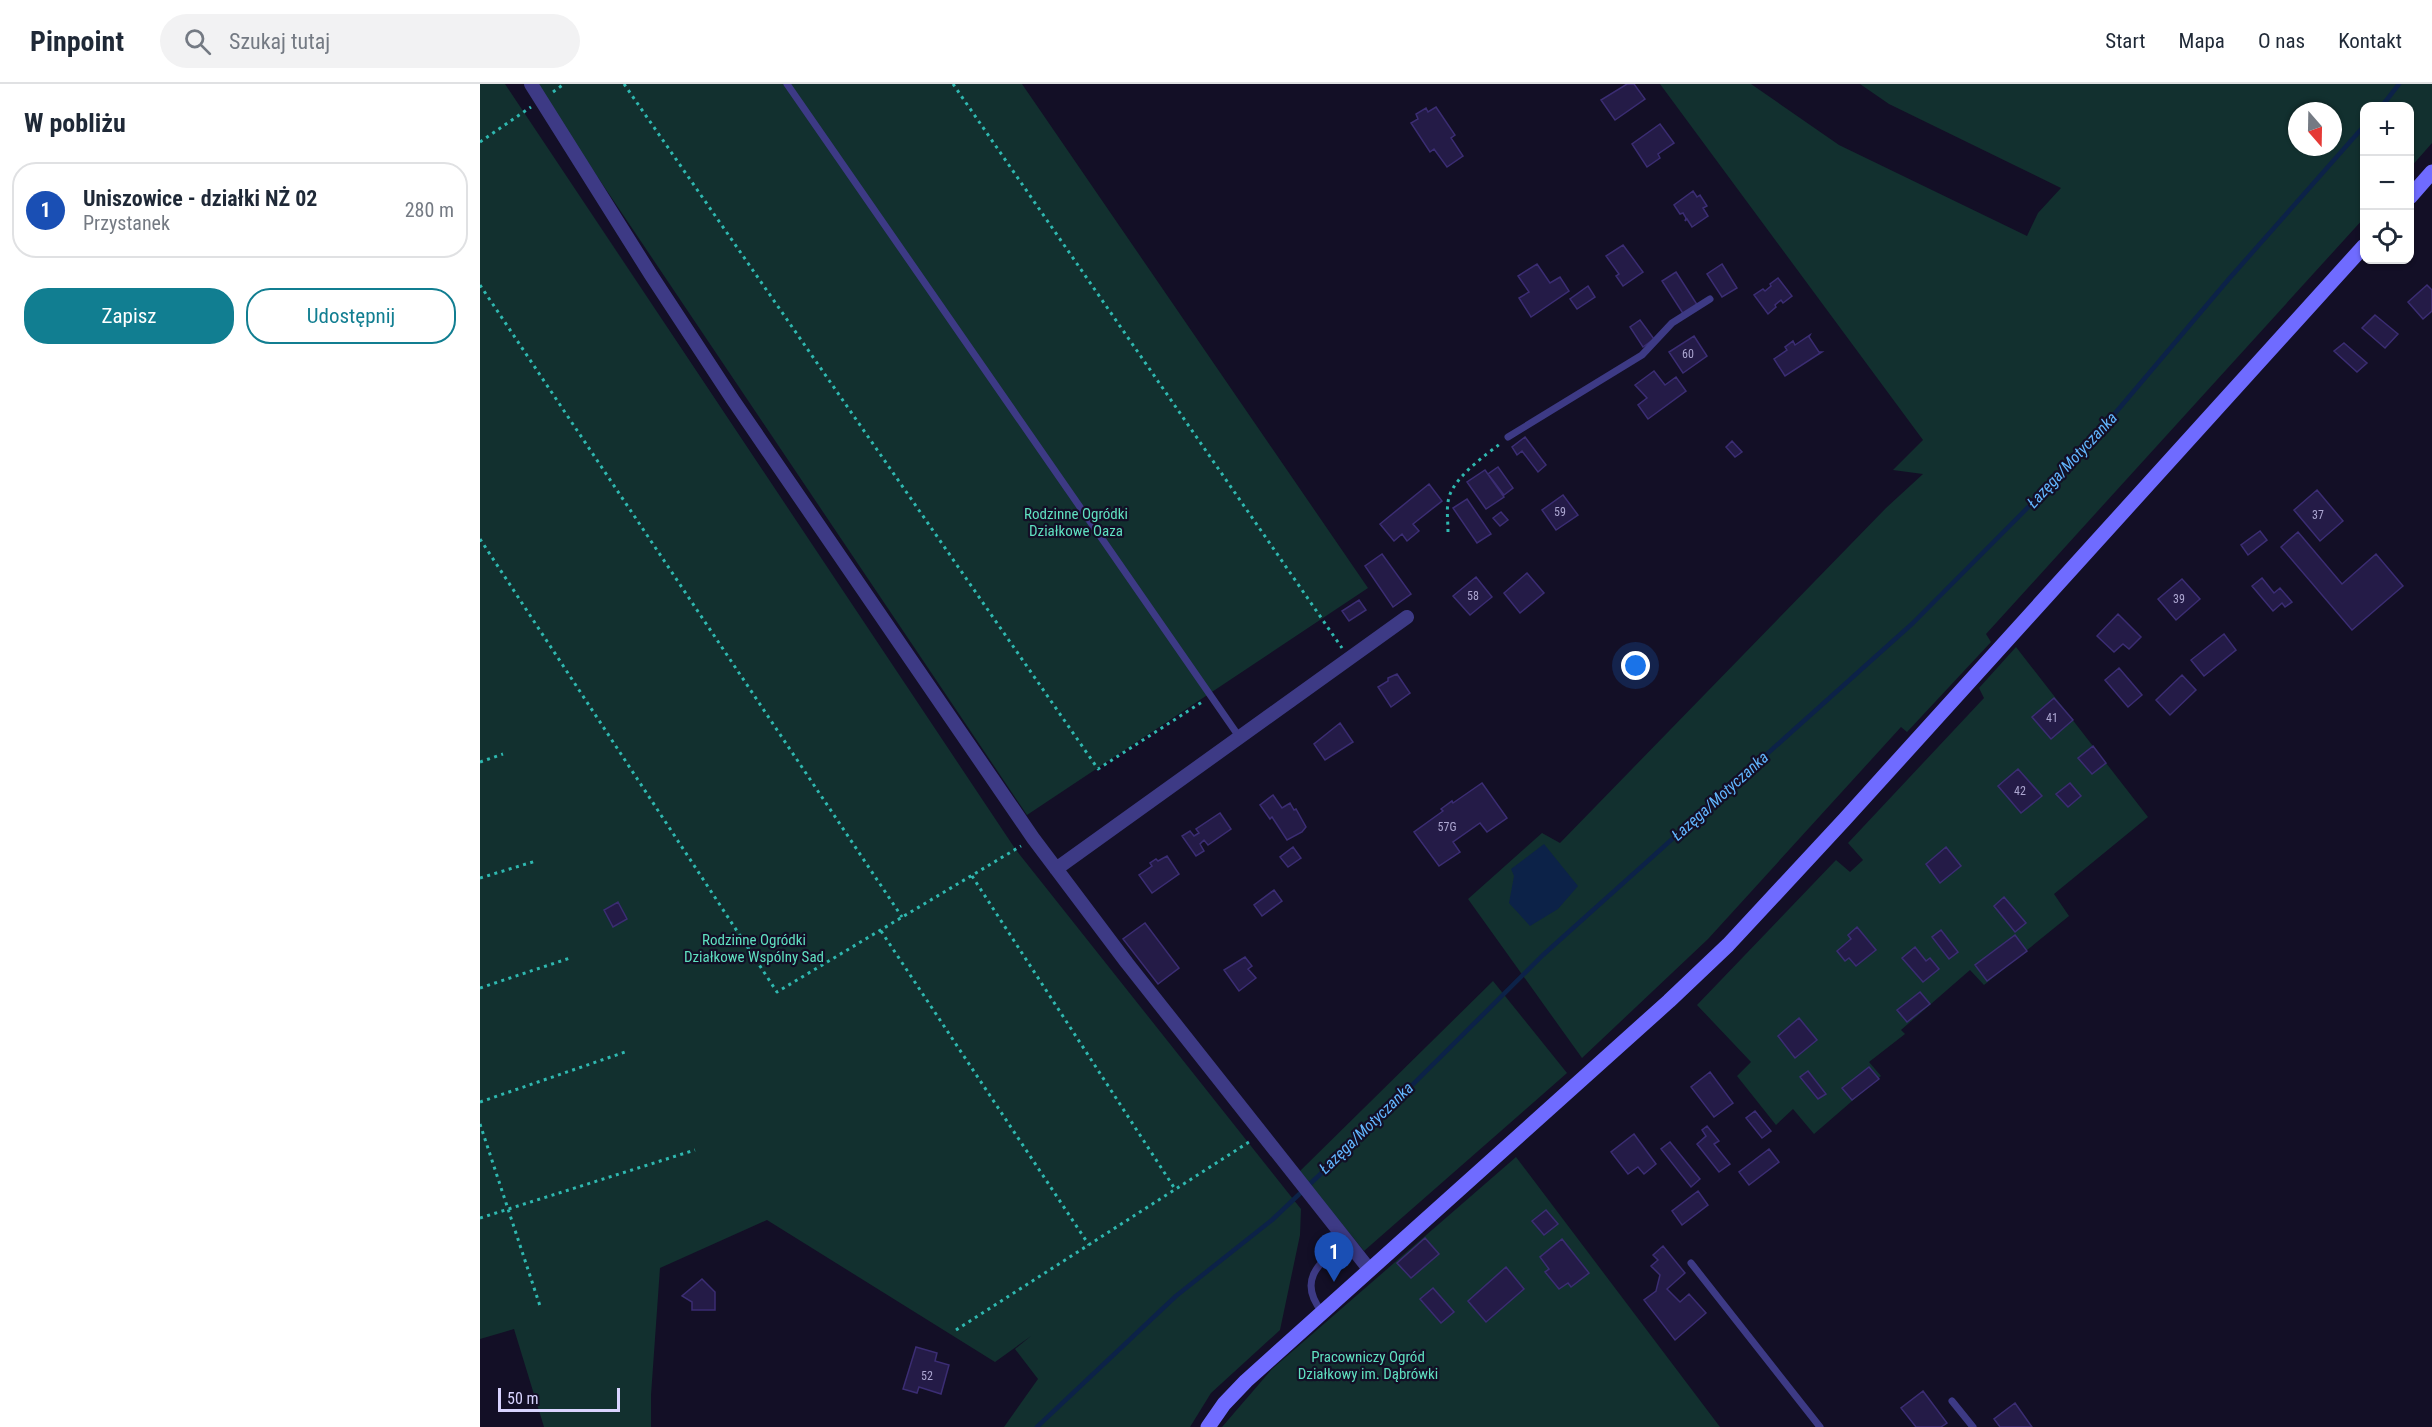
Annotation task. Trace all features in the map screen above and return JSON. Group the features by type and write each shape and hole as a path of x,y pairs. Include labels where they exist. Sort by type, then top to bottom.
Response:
{"street":[{"path":"531,84 651,275 734,400 1033,838 1261,1134 1369,1269"},
{"path":"2414,192 2432,172"},
{"path":"1208,1427 1224,1404 1246,1381 1669,1001 1728,945 1947,708 2360,250"},
{"path":"1056,868 1407,617"}],"lane":[{"path":"787,84 1240,738"},
{"path":"1508,437 1642,355 1672,322 1710,299"},
{"path":"1322,1311 1314,1301 1311,1289 1312,1278 1320,1263 1345,1241"},
{"path":"1691,1263 1820,1427"},
{"path":"1952,1401 1973,1427"}],"path":[{"path":"624,84 1098,769 1211,696"},
{"path":"952,84 1350,659"},
{"path":"480,142 542,100"},
{"path":"480,285 902,918"},
{"path":"1449,532 1447,507 1452,490 1479,460 1508,437"},
{"path":"480,539 777,992 1033,838"},
{"path":"480,762 503,754"},
{"path":"480,878 536,861"},
{"path":"972,876 1175,1189"},
{"path":"880,931 1089,1245"},
{"path":"480,988 570,958"},
{"path":"480,1102 626,1052"},
{"path":"480,1124 541,1309"},
{"path":"956,1330 1261,1134"},
{"path":"480,1218 695,1150"}],"green space":[{"name":"Rodzinne Ogródki Działkowe Wspólny Sad","path":"480,84 505,84 1016,850 1301,1209 1300,1235 1280,1330 1211,1393 1190,1427 1004,1427 1038,1379 1015,1349 1031,1336 995,1362 767,1220 660,1268 651,1395 651,1427 544,1427 514,1329 480,1339"},
{"name":"Rodzinne Ogródki Działkowe Oaza","path":"535,84 1022,84 1368,588 1027,815"},
{"path":"1660,84 1751,84 1839,145 2027,236 2038,213 2061,188 1889,104 1860,84 2432,84 2432,143 2414,163 2414,102 2360,102 2360,222 1986,634 1991,642 1907,732 1901,727 1708,939 1582,1058 1468,899 1542,833 1560,843 1886,508 1923,474 1893,470 1923,440"},
{"path":"2016,647 2148,817 2054,894 2069,916 1984,985 1970,970 1901,1030 1905,1034 1869,1062 1881,1076 1814,1134 1793,1109 1776,1125 1737,1076 1751,1062 1697,1005 1836,860 1850,872 1863,860 1848,843 1984,698 1979,688"},
{"path":"1493,981 1567,1073 1364,1251 1299,1172"},
{"name":"Pracowniczy Ogród Działkowy im. Dąbrówki","path":"1516,1157 1720,1427 1222,1427 1272,1369"}],"water":[{"path":"1544,844 1578,886 1558,909 1530,926 1509,903 1514,876 1511,869"}],"building":[{"path":"1627,84 1634,84 1645,99 1615,120 1601,100"},
{"path":"1436,107 1455,135 1451,138 1463,156 1447,167 1434,149 1430,152 1411,123 1418,119 1416,114 1426,108 1428,112"},
{"path":"1660,124 1674,143 1658,154 1660,158 1647,167 1632,144"},
{"path":"1693,191 1697,197 1700,195 1707,206 1703,208 1708,216 1692,227 1687,219 1685,221 1683,213 1680,214 1674,205"},
{"path":"1623,245 1643,272 1623,286 1616,276 1619,274 1606,256"},
{"path":"1537,264 1550,283 1560,277 1569,291 1531,317 1519,298 1529,292 1518,276"},
{"path":"1722,264 1737,288 1722,297 1707,274"},
{"path":"1676,272 1698,306 1684,315 1662,281"},
{"path":"1778,278 1792,296 1783,303 1781,300 1768,314 1754,295 1763,289 1765,291"},
{"path":"2427,285 2432,290 2432,311 2423,319 2408,302"},
{"path":"1588,286 1595,297 1577,309 1570,299"},
{"path":"2375,315 2398,334 2385,348 2362,328"},
{"path":"1640,320 1654,339 1643,347 1630,327"},
{"path":"1810,335 1809,337 1819,352 1822,352 1785,376 1774,359 1787,350 1785,347 1793,341 1795,345"},
{"path":"1694,336 1707,356 1683,373 1669,352"},
{"path":"2344,343 2367,363 2357,372 2334,351"},
{"path":"1654,371 1665,385 1676,377 1686,391 1648,419 1638,405 1647,398 1635,385"},
{"path":"1525,437 1546,465 1538,472 1522,451 1517,455 1512,447"},
{"path":"1732,441 1742,452 1735,457 1726,447"},
{"path":"1498,467 1513,488 1504,495 1488,474"},
{"path":"1485,470 1504,497 1486,509 1467,482"},
{"path":"1429,484 1442,501 1413,524 1419,531 1407,541 1402,534 1394,541 1380,524"},
{"path":"2317,490 2343,521 2320,541 2294,510"},
{"path":"1563,495 1578,515 1556,530 1542,510"},
{"path":"1467,499 1491,534 1477,543 1453,508"},
{"path":"1501,512 1508,520 1500,526 1493,518"},
{"path":"2260,531 2267,540 2248,555 2241,545"},
{"path":"2298,532 2342,584 2376,554 2403,586 2352,630 2281,547"},
{"path":"1382,554 1411,594 1393,607 1365,566"},
{"path":"1527,573 1544,593 1520,613 1504,593"},
{"path":"1476,577 1492,597 1470,615 1453,596"},
{"path":"2262,578 2274,593 2280,588 2292,602 2285,607 2282,603 2273,611 2252,586"},
{"path":"2182,579 2200,599 2176,620 2158,599"},
{"path":"1359,600 1366,610 1349,621 1342,611"},
{"path":"2118,614 2141,637 2129,649 2123,644 2114,652 2097,636"},
{"path":"2224,634 2236,650 2204,676 2191,660"},
{"path":"2119,668 2142,695 2128,707 2105,680"},
{"path":"1397,674 1410,693 1391,707 1378,687"},
{"path":"2182,675 2196,690 2170,715 2156,700"},
{"path":"2054,698 2073,720 2051,739 2032,717"},
{"path":"1340,723 1353,742 1325,760 1314,744"},
{"path":"2093,746 2106,763 2092,774 2078,758"},
{"path":"2018,769 2042,796 2021,813 1998,786"},
{"path":"1482,783 1507,818 1487,832 1480,823 1453,842 1460,852 1439,866 1414,832 1443,811 1441,809 1452,801 1453,803"},
{"path":"2070,783 2081,796 2068,807 2056,794"},
{"path":"1273,795 1282,808 1290,803 1306,827 1302,832 1287,840 1272,817 1270,819 1260,805"},
{"path":"1220,813 1231,829 1208,845 1204,840 1200,844 1204,851 1196,856 1182,836 1190,831 1194,836 1199,833 1196,829"},
{"path":"1293,847 1301,858 1288,867 1280,857"},
{"path":"1946,847 1961,866 1940,883 1926,864"},
{"path":"1167,856 1179,874 1152,893 1139,875 1152,866 1150,863"},
{"path":"1274,890 1282,901 1262,916 1254,905"},
{"path":"2004,897 2026,923 2015,932 1994,906"},
{"path":"618,902 627,919 613,927 604,910"},
{"path":"1145,923 1179,968 1158,984 1123,939"},
{"path":"1857,927 1876,950 1856,966 1849,958 1845,961 1837,951 1851,939 1848,935"},
{"path":"1941,930 1958,952 1949,959 1932,937"},
{"path":"2015,935 2027,951 1987,981 1975,965"},
{"path":"1915,947 1926,961 1930,958 1939,969 1923,982 1902,958"},
{"path":"1245,957 1252,966 1248,969 1256,978 1239,991 1224,970"},
{"path":"1920,992 1930,1004 1907,1022 1897,1010"},
{"path":"1799,1018 1817,1040 1795,1058 1778,1036"},
{"path":"1869,1067 1879,1079 1852,1100 1842,1088"},
{"path":"1808,1071 1826,1094 1818,1099 1800,1077"},
{"path":"1710,1072 1733,1103 1714,1117 1691,1087"},
{"path":"1755,1111 1771,1131 1762,1138 1746,1118"},
{"path":"1707,1126 1719,1141 1714,1144 1730,1164 1719,1172 1697,1144 1706,1136 1702,1130"},
{"path":"1634,1134 1656,1164 1644,1174 1638,1167 1628,1174 1611,1152"},
{"path":"1670,1142 1700,1179 1691,1187 1661,1149"},
{"path":"1769,1149 1779,1162 1749,1185 1739,1172"},
{"path":"1698,1191 1708,1205 1682,1225 1672,1211"},
{"path":"1546,1210 1558,1224 1544,1235 1532,1221"},
{"path":"1425,1238 1439,1254 1411,1278 1397,1263"},
{"path":"1562,1239 1589,1273 1571,1287 1568,1283 1559,1289 1545,1272 1549,1269 1540,1257"},
{"path":"1663,1246 1685,1273 1667,1289 1680,1302 1689,1294 1706,1313 1675,1340 1644,1300 1656,1291 1660,1275 1651,1266 1658,1260 1653,1255"},
{"path":"1506,1267 1524,1289 1486,1322 1468,1301"},
{"path":"702,1279 715,1292 715,1310 692,1310 692,1302 682,1296"},
{"path":"1433,1288 1454,1312 1441,1323 1420,1299"},
{"path":"916,1347 937,1353 935,1361 949,1365 941,1394 919,1387 917,1393 903,1389"},
{"path":"1923,1391 1947,1423 1941,1427 1916,1427 1901,1408"},
{"path":"2015,1403 2032,1427 2000,1427 1994,1419"}],"waterway":[{"name":"Łazęga/Motyczanka","path":"2385,102 2399,84"},
{"name":"Łazęga/Motyczanka","path":"1037,1427 1176,1296 1272,1220 1370,1127 1543,955 1913,623 2078,457 2228,280 2360,131"}],"place":[{"name":"Uniszowice - działki NŻ 02","path":"1334,1282"}]}
